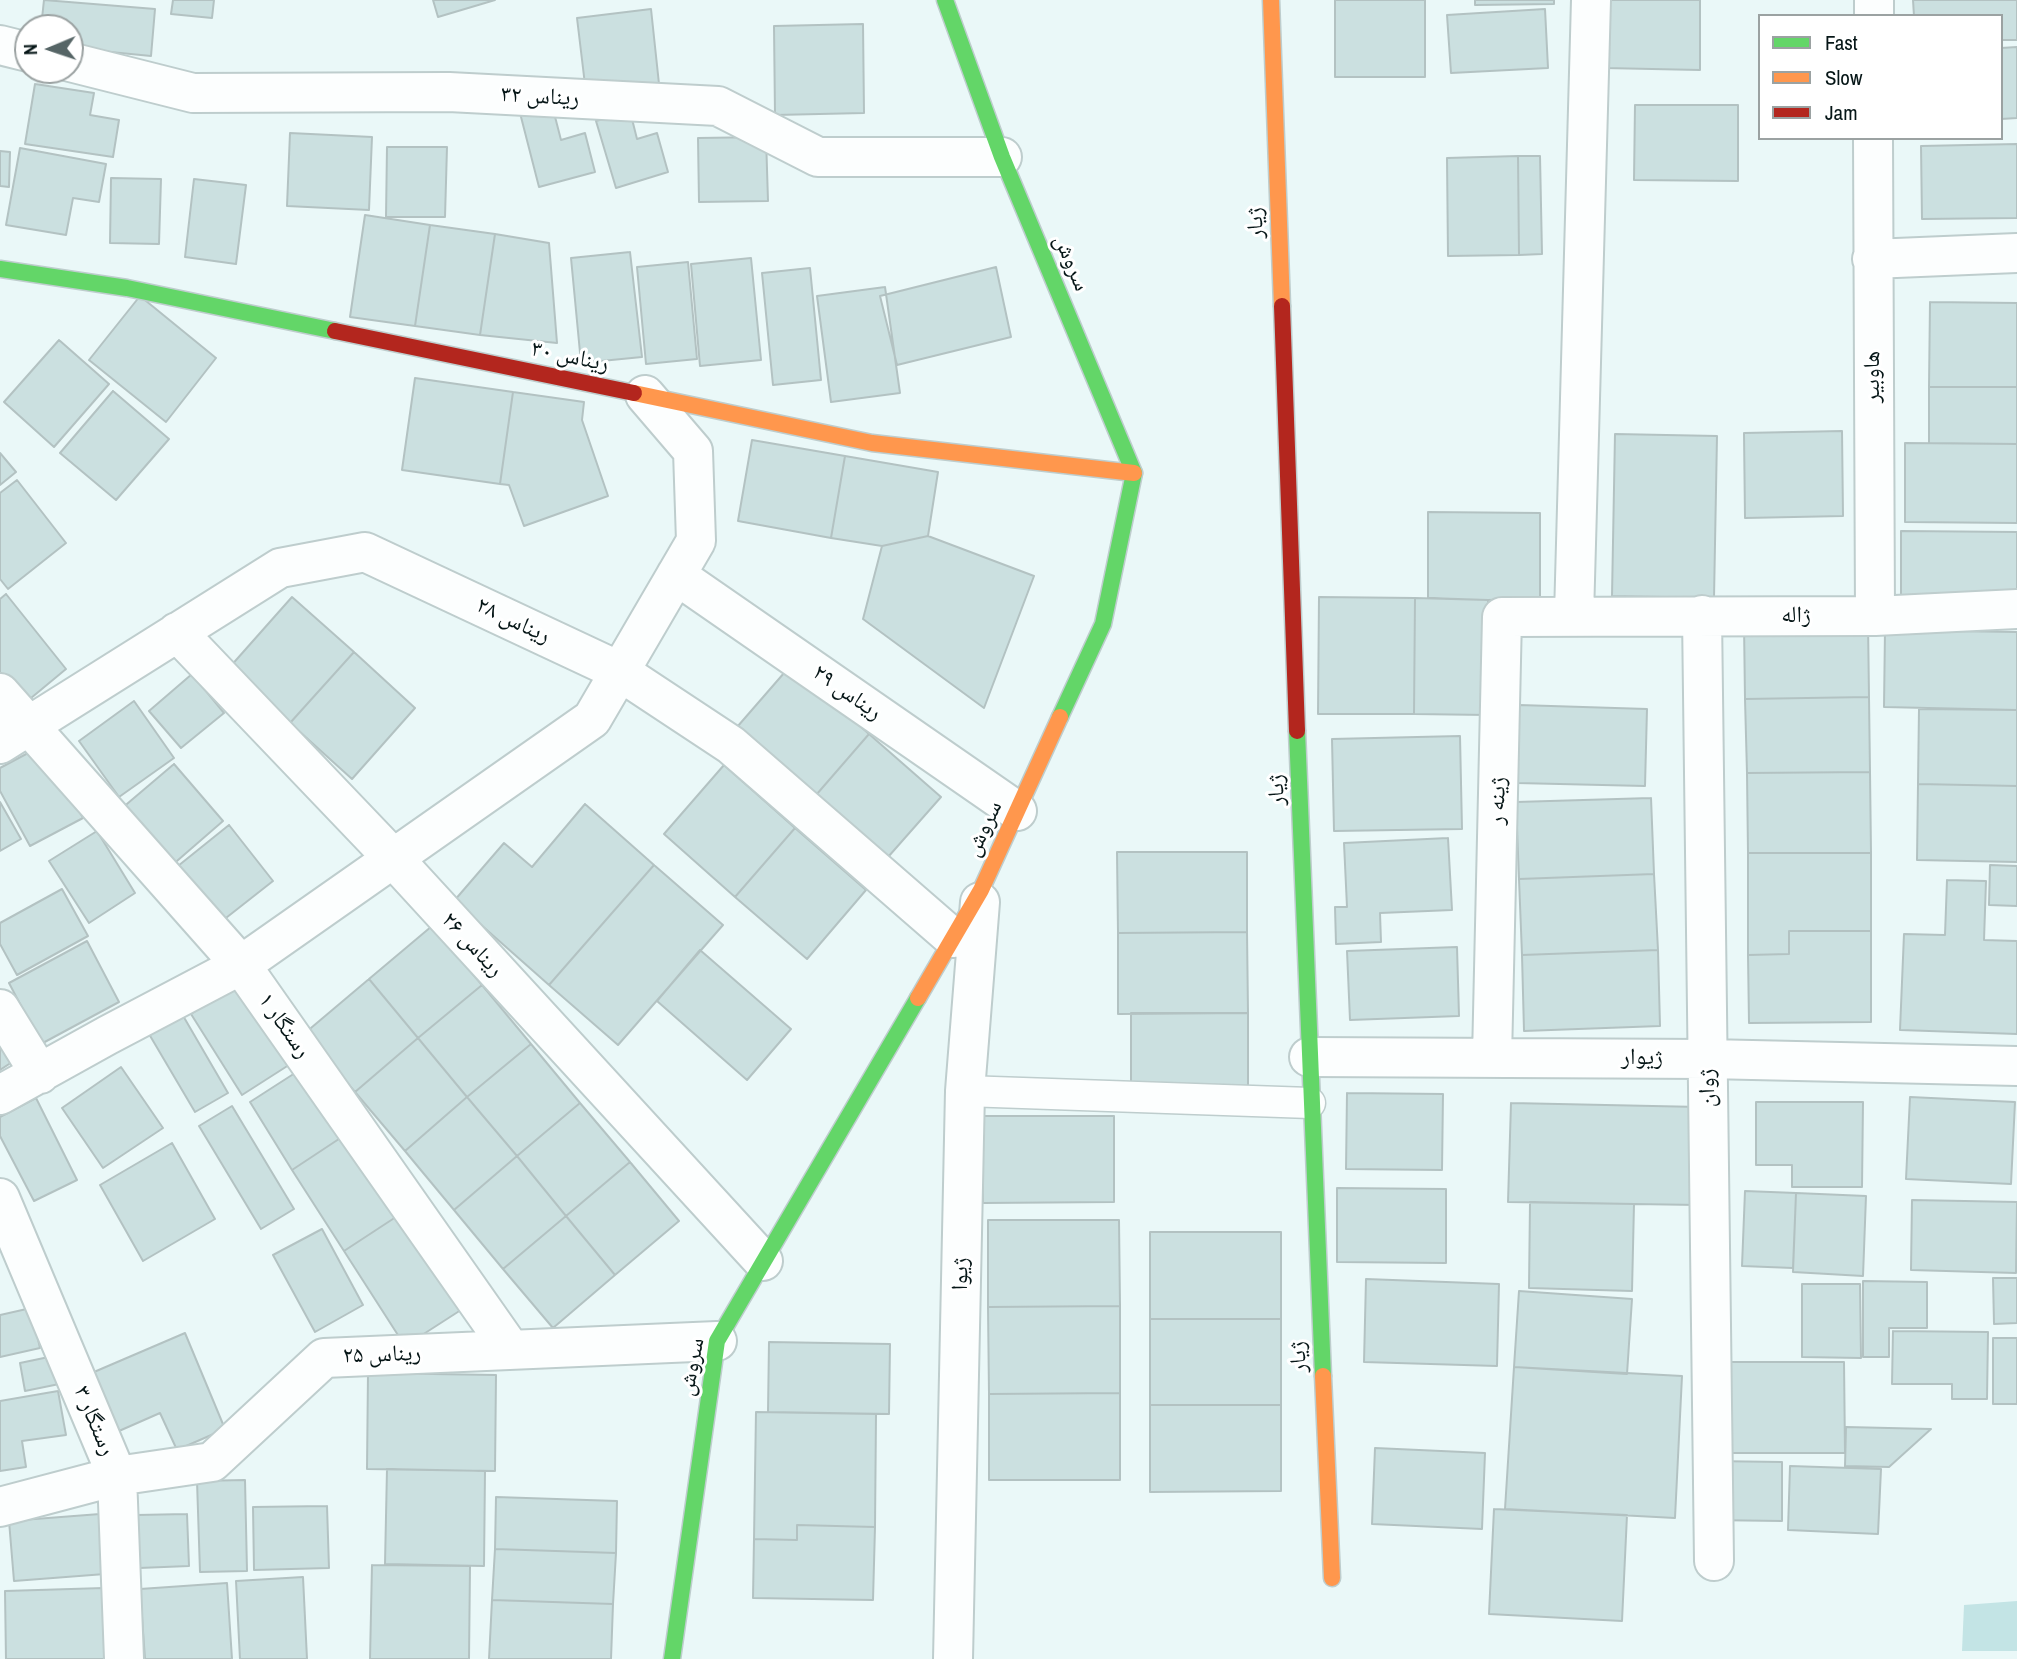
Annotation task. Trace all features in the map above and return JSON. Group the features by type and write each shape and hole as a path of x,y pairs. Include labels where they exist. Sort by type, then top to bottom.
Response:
{"street":[{"name":"سروش","path":"672,1659 717,1341 981,890 1103,624 1134,473 1002,157 945,0"},
{"name":"ژیار","path":"1271,0 1310,1102 1332,1578"},
{"path":"1574,616 1591,0"},
{"name":"ریناس ۳۲","path":"84,66 193,93 449,92 718,106 818,157 1002,157"},
{"name":"هاوبیر","path":"1873,140 1875,616"},
{"path":"1872,260 2017,253"},
{"name":"ریناس ۳۰","path":"0,269 127,288 873,443 1134,473"},
{"path":"0,1096 241,965 592,719 696,541 694,451 645,395"},
{"name":"ریناس ۲۸","path":"15,734 280,568 365,552 619,671 731,745 953,938"},
{"name":"ریناس ۲۹","path":"676,575 1017,811"},
{"name":"ژاله","path":"1574,616 1875,616 2017,609"},
{"name":"ژوان","path":"1702,615 1714,1561"},
{"name":"ژینه ر","path":"1492,1058 1502,617 1574,616"},
{"name":"ریناس ۲۶","path":"177,632 393,858 763,1261"},
{"name":"رستگار ۱","path":"0,693 15,734 241,965 511,1350"},
{"name":"ژیوا","path":"953,1659 965,1091 981,890"},
{"path":"0,1009 40,1074"},
{"name":"ژیوار","path":"1309,1057 1708,1059 2017,1066"},
{"name":"رستگار ۳","path":"0,1198 117,1476 124,1659"},
{"name":"ریناس ۲۵","path":"4,1505 117,1476 212,1462 324,1358 717,1341"}],"lane":[{"path":"965,1091 1310,1102"}],"shaded area":[{"path":"2017,1601 2017,1651 1962,1651 1964,1605"}],"building":[{"path":"44,0 155,9 151,56 84,49 84,14 42,14"},
{"path":"173,0 214,0 212,18 171,14"},
{"path":"433,0 495,0 438,17"},
{"path":"1335,0 1425,0 1425,77 1335,77"},
{"path":"1475,0 1554,0 1554,4 1475,5"},
{"path":"1605,0 1700,0 1700,70 1604,68"},
{"path":"1913,0 2017,0 2017,40 2003,40 2003,14 1914,14"},
{"path":"651,9 659,84 586,93 577,18"},
{"path":"1545,9 1548,68 1451,73 1447,15"},
{"path":"863,24 864,113 775,115 774,26"},
{"path":"2017,47 2017,118 2003,119 2003,48"},
{"path":"35,84 94,93 90,115 119,120 113,157 25,144"},
{"path":"552,105 561,140 585,133 595,172 539,187 520,113"},
{"path":"1635,105 1738,105 1738,181 1634,180"},
{"path":"630,111 637,139 657,133 668,172 616,188 596,121"},
{"path":"290,133 372,137 369,210 287,206"},
{"path":"766,137 768,201 699,202 698,138"},
{"path":"2017,144 2017,218 1922,219 1921,146"},
{"path":"387,147 447,147 445,217 386,217"},
{"path":"20,148 106,164 99,202 73,198 66,235 6,225"},
{"path":"0,151 10,152 9,187 0,186"},
{"path":"1518,156 1540,156 1542,254 1519,255"},
{"path":"1518,156 1519,255 1448,256 1447,158"},
{"path":"111,178 161,179 159,244 110,243"},
{"path":"194,179 246,185 236,264 185,257"},
{"path":"365,215 430,225 415,326 350,317"},
{"path":"430,225 495,234 480,335 415,326"},
{"path":"495,234 549,243 557,343 480,335"},
{"path":"630,252 642,357 581,363 571,258"},
{"path":"751,258 761,360 700,366 691,264"},
{"path":"688,262 697,359 646,364 637,267"},
{"path":"996,267 1011,337 897,365 880,296"},
{"path":"810,268 821,380 773,385 762,273"},
{"path":"885,287 900,393 831,402 817,296"},
{"path":"140,296 216,358 166,422 89,360"},
{"path":"1930,302 2017,303 2017,387 1929,387"},
{"path":"59,340 109,384 54,447 4,402"},
{"path":"415,378 513,392 500,484 402,470"},
{"path":"1929,387 2017,387 2017,444 1929,443"},
{"path":"113,391 169,439 116,500 60,453"},
{"path":"513,392 584,402 582,420 608,496 524,526 509,485 500,484"},
{"path":"1842,431 1843,516 1745,518 1744,433"},
{"path":"1615,434 1717,436 1714,598 1612,596"},
{"path":"752,440 845,456 831,538 738,521"},
{"path":"1905,443 2017,444 2017,523 1905,522"},
{"path":"0,453 16,472 0,485"},
{"path":"845,456 938,472 928,536 882,546 831,538"},
{"path":"17,480 66,543 8,589 0,579 0,493"},
{"path":"1428,512 1540,513 1540,598 1428,598"},
{"path":"1901,531 2017,532 2017,604 1901,604"},
{"path":"928,536 1034,576 984,708 863,619 882,546"},
{"path":"6,594 66,669 25,703 0,672 0,599"},
{"path":"292,597 354,652 290,723 229,668"},
{"path":"1319,597 1415,598 1414,714 1318,714"},
{"path":"1415,598 1488,600 1488,715 1414,714"},
{"path":"1868,622 1869,697 1745,699 1744,624"},
{"path":"1885,630 2017,632 2017,710 1884,707"},
{"path":"354,652 415,708 352,779 290,723"},
{"path":"791,665 869,734 810,802 731,734"},
{"path":"192,674 224,713 181,748 149,711"},
{"path":"1869,697 1870,772 1747,773 1745,699"},
{"path":"134,701 174,758 119,797 79,741"},
{"path":"1519,705 1647,709 1645,786 1517,783"},
{"path":"1919,709 2017,710 2017,786 1918,784"},
{"path":"869,734 941,797 881,865 810,802"},
{"path":"1460,736 1462,829 1334,831 1332,739"},
{"path":"43,745 83,818 30,846 0,791 0,768"},
{"path":"174,764 223,821 170,867 121,809"},
{"path":"724,765 795,828 735,897 664,834"},
{"path":"1870,772 1871,853 1748,853 1747,773"},
{"path":"1918,784 2017,786 2017,862 1917,860"},
{"path":"1651,798 1654,874 1519,879 1516,802"},
{"path":"0,802 21,839 0,851"},
{"path":"585,804 654,865 549,985 454,901 504,843 532,867"},
{"path":"229,825 273,881 217,925 173,870"},
{"path":"795,828 866,890 807,959 735,897"},
{"path":"97,831 135,893 89,923 49,861"},
{"path":"1448,838 1452,910 1380,913 1381,942 1336,944 1335,907 1347,907 1344,843"},
{"path":"1117,852 1247,852 1247,932 1118,933"},
{"path":"1748,853 1871,853 1871,931 1789,931 1789,954 1748,955"},
{"path":"654,865 723,925 618,1045 549,985"},
{"path":"1990,865 2017,866 2017,906 1989,905"},
{"path":"1654,874 1658,950 1522,955 1519,879"},
{"path":"1947,880 1986,881 1984,940 2017,941 2017,1034 1900,1030 1904,934 1945,935"},
{"path":"62,889 88,936 17,975 0,944 0,923"},
{"path":"432,926 482,985 418,1038 369,979"},
{"path":"1789,931 1871,931 1871,1022 1749,1023 1748,955 1789,954"},
{"path":"1247,932 1248,1013 1118,1014 1118,933"},
{"path":"87,941 119,1002 41,1044 9,983"},
{"path":"1457,947 1459,1016 1350,1020 1347,951"},
{"path":"700,950 791,1029 747,1080 657,1001"},
{"path":"1658,950 1660,1026 1524,1031 1522,955"},
{"path":"369,979 418,1038 355,1092 305,1033"},
{"path":"241,982 292,1063 242,1095 191,1014"},
{"path":"482,985 531,1044 467,1097 418,1038"},
{"path":"1131,1013 1248,1013 1248,1094 1131,1094"},
{"path":"182,1014 228,1093 195,1112 149,1034"},
{"path":"0,1019 23,1055 0,1070"},
{"path":"418,1038 467,1097 405,1151 355,1092"},
{"path":"531,1044 580,1103 517,1156 467,1097"},
{"path":"309,1064 351,1131 292,1170 250,1102"},
{"path":"121,1067 163,1128 103,1168 62,1108"},
{"path":"1347,1093 1443,1094 1442,1170 1346,1169"},
{"path":"467,1097 517,1156 454,1210 405,1151"},
{"path":"1910,1097 2015,1102 2011,1184 1906,1179"},
{"path":"36,1098 77,1180 34,1201 0,1136 0,1117"},
{"path":"1756,1102 1863,1102 1862,1187 1792,1187 1792,1165 1756,1165"},
{"path":"580,1103 630,1162 566,1216 517,1156"},
{"path":"1511,1103 1700,1107 1698,1205 1508,1202"},
{"path":"232,1106 294,1209 261,1229 199,1126"},
{"path":"982,1116 1114,1116 1114,1202 983,1203"},
{"path":"351,1131 402,1213 344,1251 292,1170"},
{"path":"172,1143 215,1219 143,1261 100,1185"},
{"path":"517,1156 566,1216 503,1269 454,1210"},
{"path":"630,1162 679,1221 615,1275 566,1216"},
{"path":"1337,1188 1446,1189 1446,1263 1337,1262"},
{"path":"1745,1191 1796,1193 1793,1268 1742,1266"},
{"path":"1796,1193 1866,1196 1863,1276 1793,1272"},
{"path":"1912,1200 2017,1202 2016,1273 1911,1270"},
{"path":"1530,1202 1634,1204 1632,1291 1529,1288"},
{"path":"402,1213 464,1308 405,1346 344,1251"},
{"path":"566,1216 615,1275 553,1328 503,1269"},
{"path":"988,1220 1119,1220 1120,1306 988,1307"},
{"path":"322,1229 363,1305 315,1332 273,1255"},
{"path":"1150,1232 1281,1232 1281,1319 1150,1319"},
{"path":"1993,1278 2017,1278 2017,1323 1994,1324"},
{"path":"1366,1279 1499,1284 1497,1366 1364,1362"},
{"path":"1863,1281 1927,1282 1927,1328 1889,1328 1889,1357 1863,1357"},
{"path":"1802,1284 1860,1284 1861,1358 1802,1357"},
{"path":"1519,1291 1632,1299 1627,1374 1514,1367"},
{"path":"1120,1306 1120,1393 989,1394 988,1307"},
{"path":"31,1308 40,1348 0,1357 0,1315"},
{"path":"1150,1319 1281,1319 1281,1405 1150,1405"},
{"path":"1893,1331 1988,1332 1987,1399 1952,1399 1952,1384 1892,1384"},
{"path":"185,1333 225,1429 177,1450 160,1413 119,1431 94,1372"},
{"path":"1993,1338 2017,1338 2017,1404 1993,1404"},
{"path":"769,1342 890,1344 889,1414 768,1412"},
{"path":"63,1354 69,1382 25,1391 20,1363"},
{"path":"1711,1362 1844,1362 1845,1453 1711,1453"},
{"path":"1514,1367 1682,1376 1675,1518 1505,1509"},
{"path":"368,1373 496,1375 495,1471 367,1469"},
{"path":"58,1391 66,1435 22,1441 26,1467 0,1471 0,1401"},
{"path":"1120,1393 1120,1480 989,1480 989,1394"},
{"path":"1150,1405 1281,1405 1281,1491 1150,1492"},
{"path":"756,1412 876,1414 875,1527 797,1525 797,1540 754,1539"},
{"path":"1846,1427 1931,1429 1889,1467 1845,1466"},
{"path":"1375,1448 1485,1453 1482,1529 1372,1524"},
{"path":"1710,1461 1782,1462 1782,1521 1709,1520"},
{"path":"1790,1466 1881,1469 1878,1534 1788,1530"},
{"path":"387,1469 485,1471 484,1566 385,1564"},
{"path":"245,1480 247,1571 200,1572 197,1481"},
{"path":"496,1497 617,1501 616,1553 495,1549"},
{"path":"327,1506 329,1568 254,1570 253,1507"},
{"path":"1494,1509 1627,1515 1622,1621 1489,1614"},
{"path":"100,1514 105,1574 14,1581 9,1521"},
{"path":"187,1514 189,1566 139,1568 137,1515"},
{"path":"797,1525 875,1527 873,1600 753,1598 754,1539 797,1540"},
{"path":"495,1549 616,1553 613,1604 492,1600"},
{"path":"372,1565 470,1566 469,1659 370,1659"},
{"path":"303,1577 307,1659 240,1659 236,1581"},
{"path":"227,1583 232,1659 145,1659 140,1589"},
{"path":"104,1588 105,1659 6,1659 5,1591"},
{"path":"492,1600 613,1604 611,1659 489,1659"}],"traffic: fast":[{"path":"945,0 1002,157 1134,473 1103,624 1060,717"},
{"path":"0,269 127,288 335,331"},
{"path":"1297,731 1323,1376"},
{"path":"672,1659 717,1341 918,998"}],"traffic: slow":[{"path":"1271,0 1282,306"},
{"path":"634,393 872,443 1134,473"},
{"path":"918,998 981,890 1060,717"},
{"path":"1323,1376 1332,1578"}],"traffic: jam":[{"path":"1282,306 1297,731"},
{"path":"335,331 634,393"}]}
